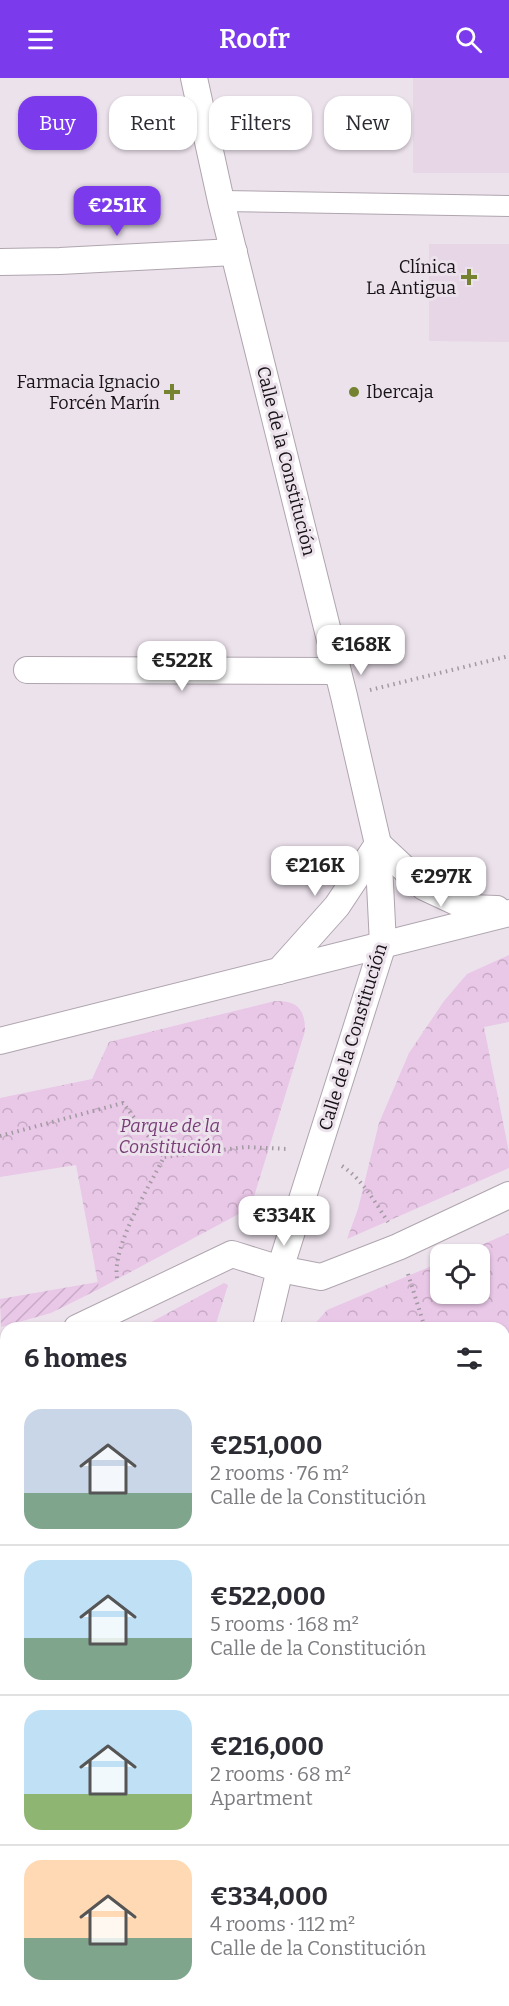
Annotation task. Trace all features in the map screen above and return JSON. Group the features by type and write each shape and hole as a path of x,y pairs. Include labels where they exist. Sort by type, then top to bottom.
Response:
{"street":[{"name":"Calle de la Constitución","path":"194,78 378,844 383,944 280,1269 267,1322"},
{"path":"222,201 509,206"},
{"path":"0,262 234,252"},
{"path":"27,670 337,671"},
{"path":"279,970 337,906 378,844 424,887 469,908 509,911"},
{"path":"0,1041 509,911"},
{"path":"89,1322 231,1254 280,1269 321,1277 398,1247 509,1195"}],"path":[{"path":"344,696 509,656"},
{"path":"0,1136 123,1103 164,1157"},
{"path":"164,1157 246,1147 319,1150 349,1170 372,1196 390,1225 423,1322"},
{"path":"122,1306 116,1269 131,1220 164,1157"}],"shaded area":[{"path":"413,78 509,78 509,173 413,173"},
{"name":"Clínica La Antigua","path":"429,244 509,244 509,342 429,341"}],"green space":[{"path":"509,955 509,1022 484,1027 509,1152 509,1168 347,1239 358,1209 379,1123 409,1053 444,1001 467,974"},
{"name":"Parque de la Constitución","path":"275,1001 289,1002 298,1007 305,1023 305,1031 252,1203 248,1209 99,1289 76,1165 0,1177 0,1098 92,1079 109,1042"},
{"path":"509,1233 509,1322 316,1322 327,1310 430,1267 430,1304 490,1304 490,1244 483,1244"},
{"path":"98,1282 99,1289 51,1313 19,1322 1,1322 0,1299"},
{"path":"224,1283 228,1285 217,1322 151,1322"}],"place":[{"name":"Clínica La Antigua","path":"469,277"},
{"name":"Farmacia Ignacio Forcén Marín","path":"172,392"},
{"name":"Ibercaja","path":"354,392"}]}
